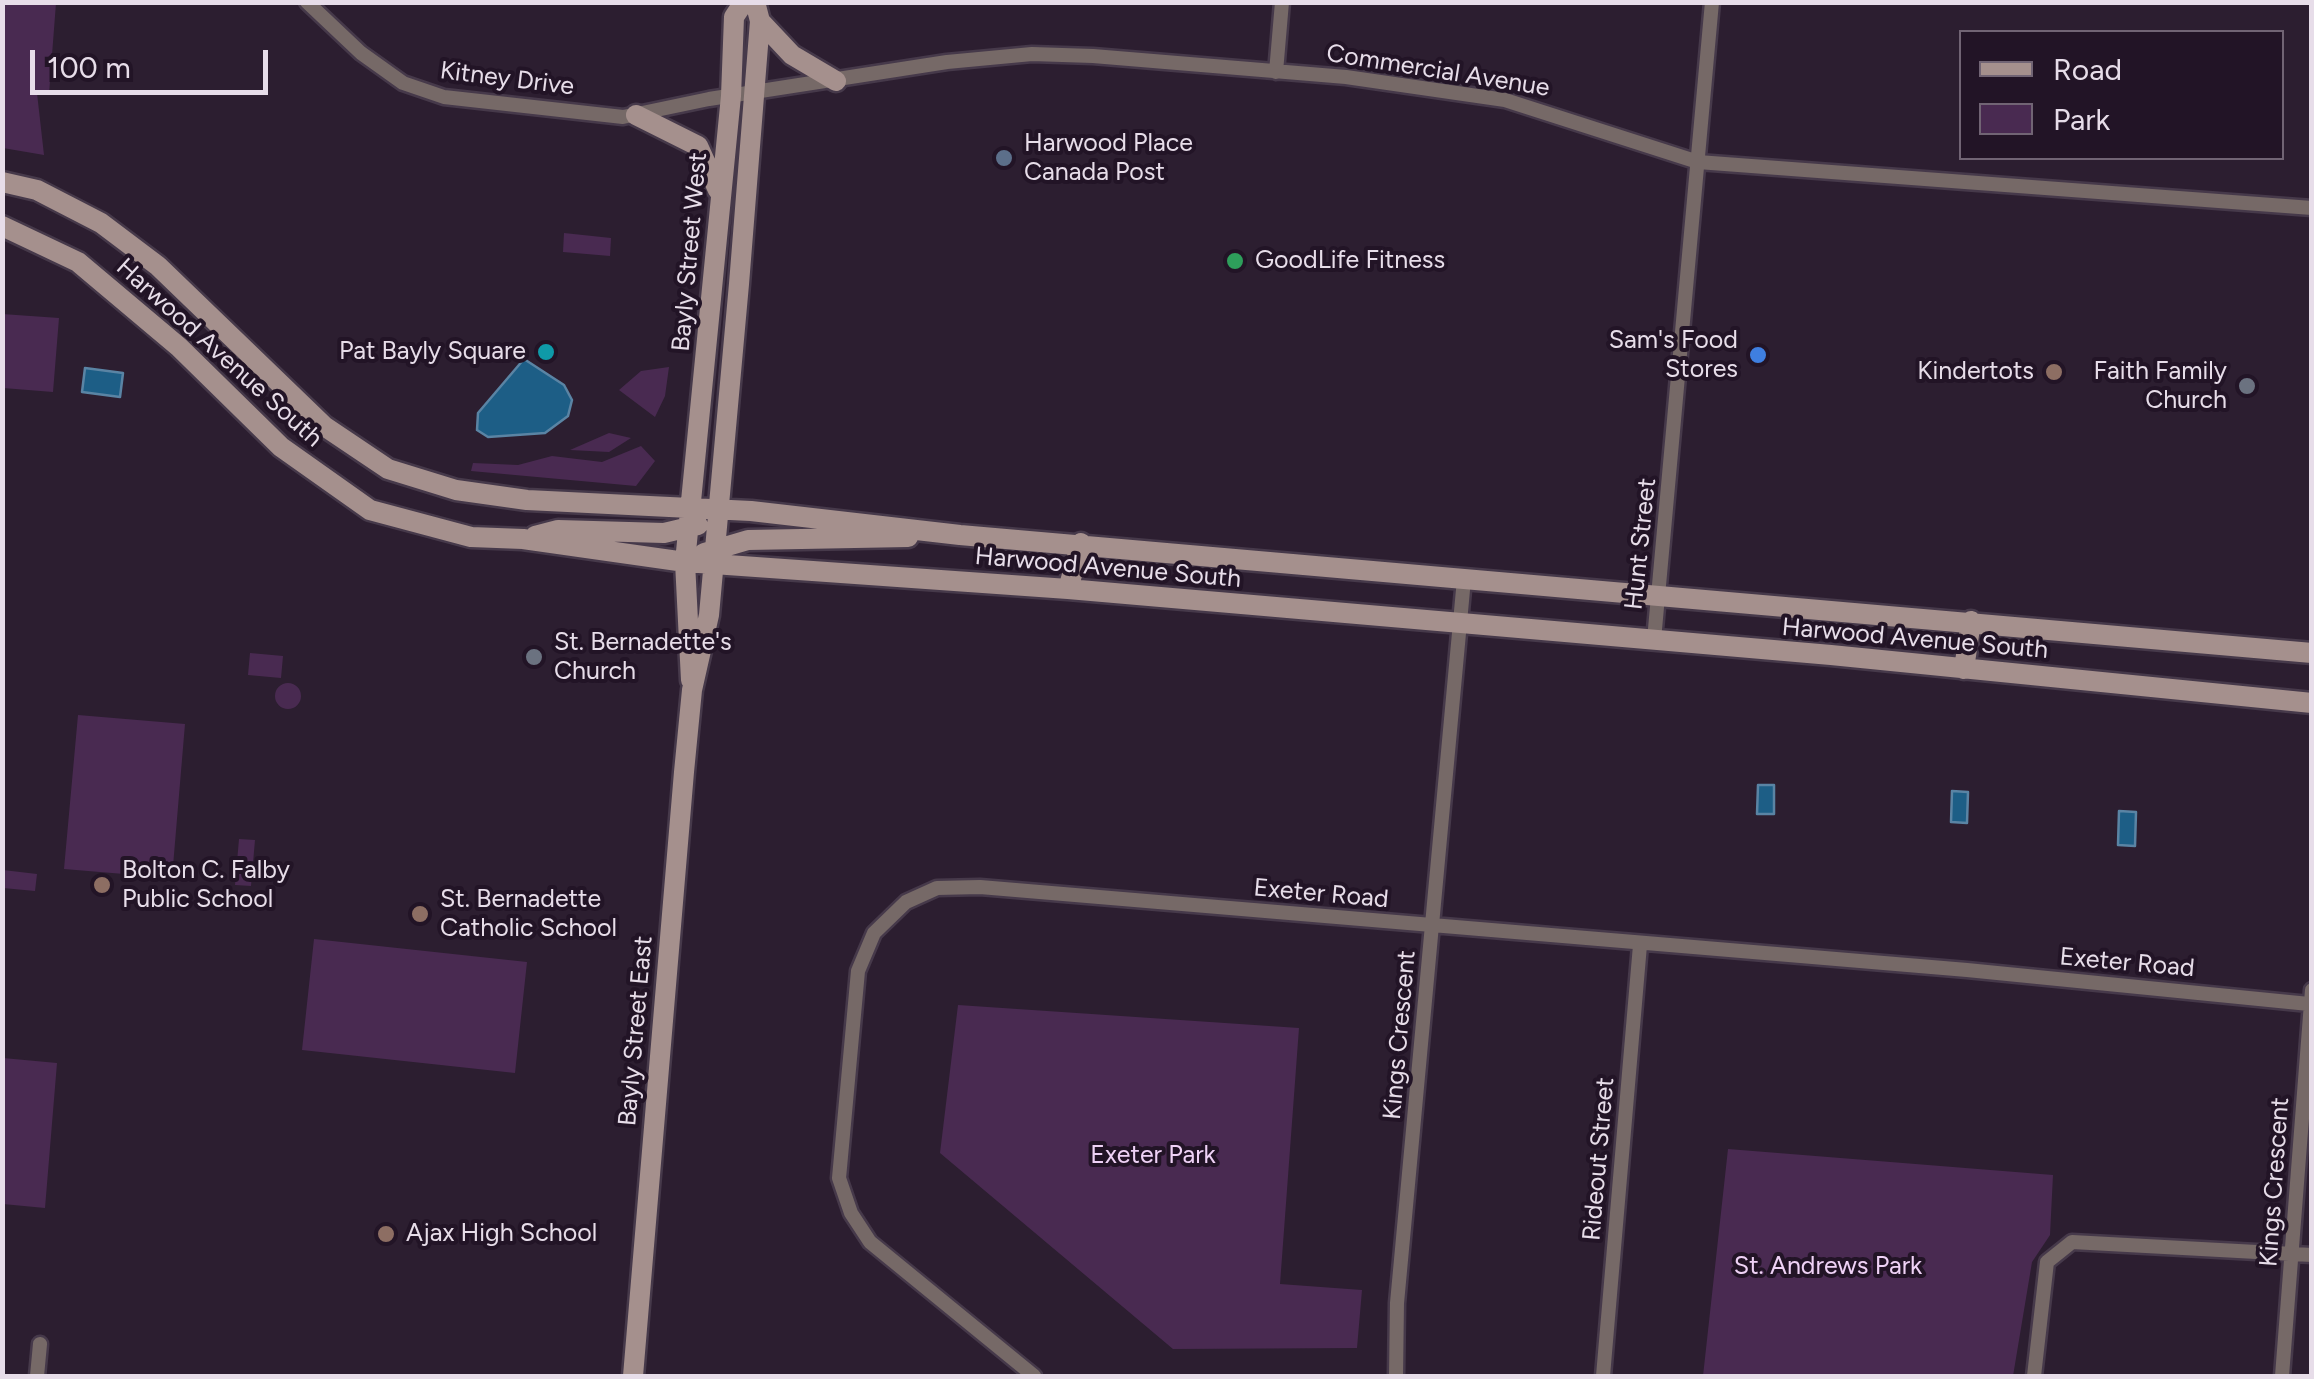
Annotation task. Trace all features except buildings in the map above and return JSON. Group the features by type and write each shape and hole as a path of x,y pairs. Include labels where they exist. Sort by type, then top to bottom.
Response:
{"main road":[{"name":"Bayly Street West","path":"685,562 731,96 734,16 744,2"},
{"path":"758,12 792,55 836,80"},
{"name":"Bayly Street West","path":"713,556 758,12"},
{"path":"636,115 698,146 720,194"},
{"name":"Harwood Avenue South","path":"2,182 38,190 101,223 158,266 324,426 388,469 456,490 690,519"},
{"name":"Harwood Avenue South","path":"2,226 78,262 179,347 281,447 370,510 470,537 523,539 685,562 713,556 2312,703"},
{"path":"523,539 558,530 664,533 690,519 707,521 717,509"},
{"name":"Harwood Avenue South","path":"717,509 960,535 2312,652"},
{"path":"713,556 748,540 960,535"},
{"path":"1068,589 1081,543"},
{"name":"Bayly Street East","path":"633,1376 692,690 709,615 713,556"},
{"name":"Bayly Street East","path":"685,562 685,637 692,690"},
{"path":"1964,669 1970,621"}],"street":[{"name":"Kitney Drive","path":"307,2 395,78 444,98 636,115 731,96"},
{"path":"1276,72 1282,2"},
{"path":"1698,162 1712,2"},
{"name":"Commercial Avenue","path":"731,96 947,62 1032,54 1276,72 1506,100 1698,162 2312,208"},
{"name":"Hunt Street","path":"1654,640 1698,162"},
{"name":"Kings Crescent","path":"1396,1376 1398,1302 1464,578"},
{"name":"Exeter Road","path":"1034,1376 870,1242 851,1213 839,1178 858,971 874,933 906,902 937,888 980,887 1640,945 2310,997"},
{"name":"Rideout Street","path":"1603,1376 1640,945"},
{"name":"Kings Crescent","path":"2282,1376 2309,1062 2310,997"},
{"path":"2034,1376 2047,1262 2072,1242 2312,1255"},
{"path":"36,1376 40,1344"}],"green space":[{"path":"2,3 56,3 49,94 37,93 44,155 3,148"},
{"path":"564,233 611,238 610,256 563,252"},
{"path":"2,314 59,318 53,392 3,388"},
{"path":"669,367 665,396 655,417 619,390 641,371"},
{"path":"609,433 631,438 609,452 570,450"},
{"path":"641,446 655,461 636,486 471,471 473,463 518,465 552,456 602,462"},
{"path":"250,653 283,656 281,678 248,675"},
{"path":"288,683 297,687 301,696 297,705 288,709 279,705 275,696 279,687"},
{"path":"78,715 185,724 172,878 64,869"},
{"path":"239,839 255,840 251,886 235,885"},
{"path":"3,870 37,874 35,891 3,888"},
{"path":"314,939 527,962 515,1073 302,1050"},
{"name":"Exeter Park","path":"958,1005 1299,1028 1280,1284 1362,1290 1357,1348 1173,1349 940,1153"},
{"path":"3,1058 57,1063 45,1208 3,1204"},
{"name":"St. Andrews Park","path":"1728,1149 2053,1175 2050,1235 2032,1262 2013,1376 1703,1376"}],"water":[{"path":"524,359 564,385 572,400 568,416 545,433 488,437 477,430 478,413"},
{"path":"85,368 123,373 120,397 82,392"},
{"path":"1758,785 1774,785 1774,814 1757,814"},
{"path":"1952,791 1968,792 1967,823 1951,822"},
{"path":"2119,811 2136,812 2135,846 2118,845"}],"place":[{"name":"Harwood Place Canada Post","path":"1004,158"},
{"name":"GoodLife Fitness","path":"1235,261"},
{"name":"Pat Bayly Square","path":"546,352"},
{"name":"Sam's Food Stores","path":"1758,355"},
{"name":"Kindertots","path":"2054,372"},
{"name":"Faith Family Church","path":"2247,386"},
{"name":"St. Bernadette's Church","path":"534,657"},
{"name":"Bolton C. Falby Public School","path":"102,885"},
{"name":"St. Bernadette Catholic School","path":"420,914"},
{"name":"Ajax High School","path":"386,1234"}]}
